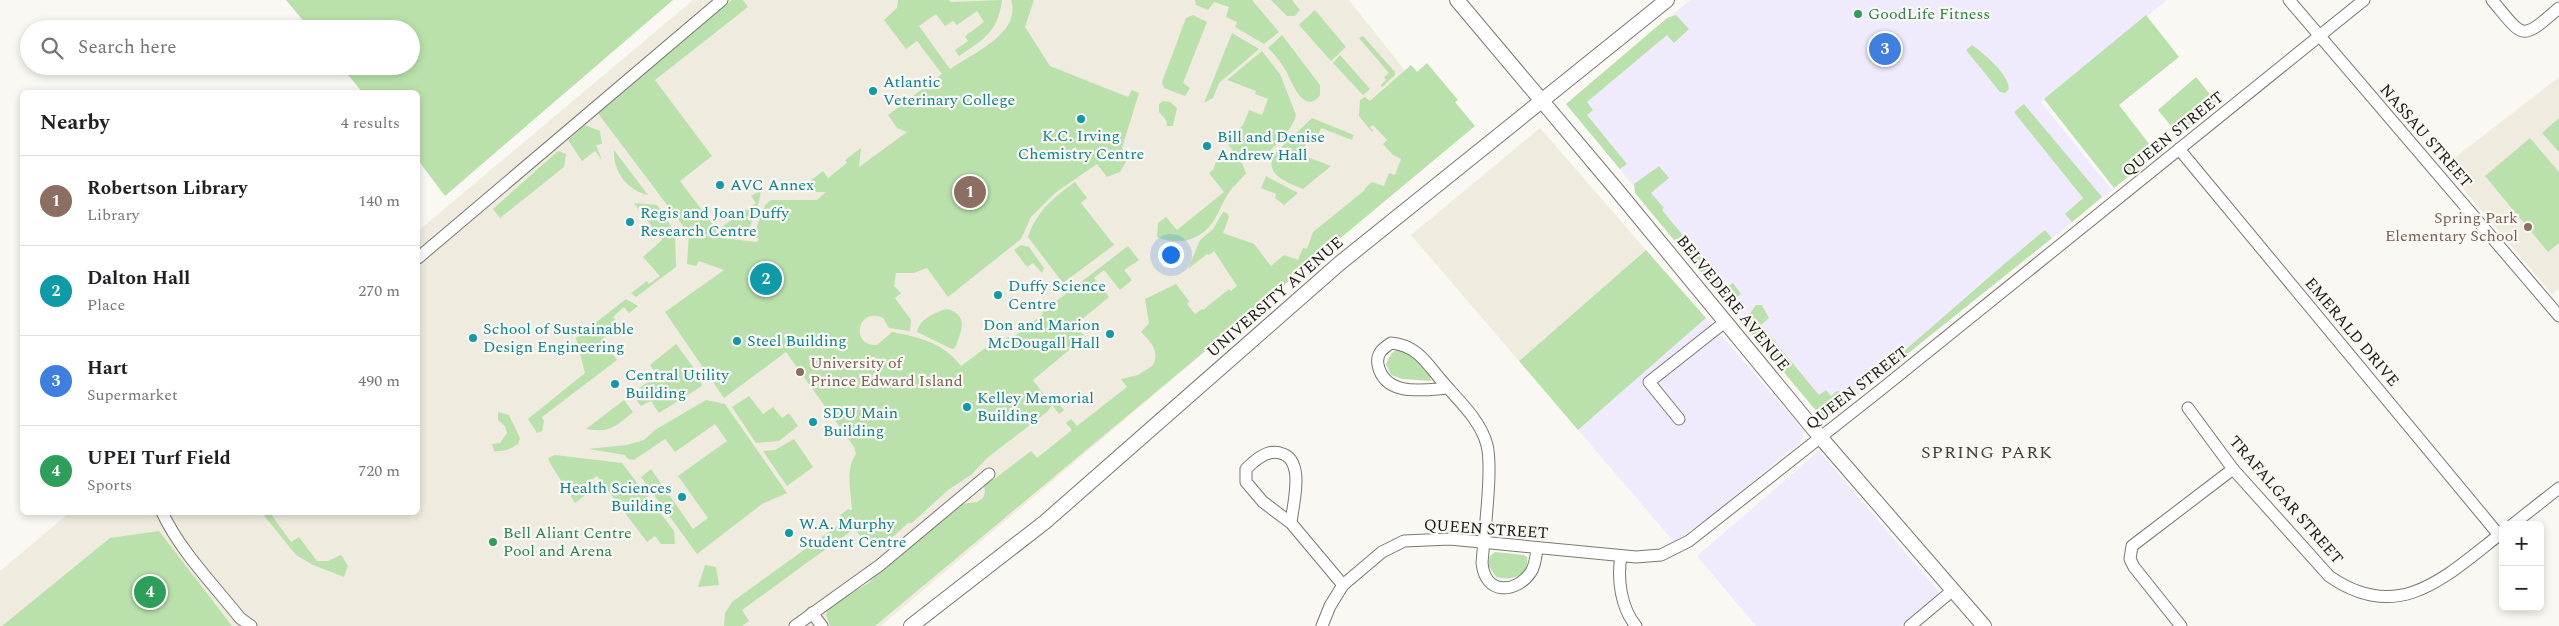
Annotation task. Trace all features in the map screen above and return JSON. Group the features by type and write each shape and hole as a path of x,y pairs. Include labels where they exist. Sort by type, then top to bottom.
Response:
{"main road":[{"name":"BELVEDERE AVENUE","path":"1457,0 1821,438 1984,626"},
{"name":"UNIVERSITY AVENUE","path":"911,626 1045,522 1340,263 1667,0"}],"street":[{"path":"420,256 722,0"},
{"name":"NASSAU STREET","path":"2289,0 2558,311"},
{"name":"QUEEN STREET","path":"1322,626 1330,606 1343,585 1382,552 1397,544 1432,538 1621,556 1662,555 1689,541 1821,438 2364,0"},
{"path":"2492,0 2518,31 2526,33 2534,30 2559,8"},
{"name":"EMERALD DRIVE","path":"2179,149 2499,531"},
{"path":"1679,419 1649,382 1726,322"},
{"path":"1448,388 1417,390 1394,387 1384,381 1381,376 1377,359 1379,353 1391,343 1402,344 1415,350 1471,414 1487,444 1483,574 1490,584 1501,588 1511,588 1525,579 1532,570 1537,549"},
{"name":"TRAFALGAR STREET","path":"2188,408 2233,469 2329,576 2347,589 2378,596 2410,595 2433,586 2499,535"},
{"path":"1291,523 1295,474 1294,462 1285,454 1276,452 1256,458 1246,469 1246,482 1264,502 1291,523 1343,585"},
{"path":"2182,626 2134,567 2130,552 2132,546 2233,469"},
{"path":"800,624 812,613 880,565 989,474"},
{"path":"2517,521 2559,488"},
{"path":"163,515 168,526 240,618 251,626"},
{"path":"1621,556 1618,572 1622,594 1626,608 1636,626"},
{"path":"1910,626 1953,590"},
{"path":"812,613 822,626"}],"shaded area":[{"name":"University of Prince Edward Island","path":"693,0 1349,0 1414,82 1461,135 881,626 0,626 0,571 67,515 420,515 420,229"},
{"path":"1690,0 2166,1 2041,102 2112,190 1826,420 1566,104"},
{"name":"Spring Park Elementary School","path":"2559,77 2559,289 2552,294 2444,166"},
{"path":"1540,128 1646,250 1519,361 1411,235"},
{"path":"1706,318 1804,431 1801,442 1709,517 1674,542 1578,430"},
{"path":"1819,451 1940,593 1901,626 1756,626 1697,556"}],"green space":[{"path":"286,0 673,0 445,196 420,163 420,90 360,90 348,75 420,75 420,20 303,20"},
{"path":"732,0 743,0 748,7 655,80 712,156 680,181 717,230 756,203 751,196 761,190 759,202 748,232 734,236 698,235 756,242 759,240 754,234 765,205 771,200 817,200 826,192 796,192 823,171 828,178 847,163 845,160 861,148 859,167 907,132 897,128 888,115 942,74 917,41 906,49 884,20 897,8 898,0 949,0 951,2 1002,0 997,20 988,34 976,45 959,56 955,50 968,41 965,36 984,22 977,11 957,25 953,21 945,26 936,14 919,26 950,69 982,49 1002,32 1009,23 1012,12 1011,0 1034,0 1025,27 1050,66 1128,97 1132,90 1139,93 1122,148 1127,160 1120,172 1107,177 1097,164 1055,193 1031,217 1021,239 948,297 927,268 914,273 896,273 894,286 901,293 895,298 911,320 910,331 889,328 883,318 874,316 868,317 860,327 860,334 868,344 877,345 892,332 912,336 939,346 961,366 992,343 995,347 1008,337 1011,339 1043,314 1042,312 1128,246 1139,260 1124,270 1132,280 1120,290 1104,270 1094,278 1109,297 1075,325 1085,337 1033,380 1051,404 1056,401 1064,410 1059,414 1052,405 1047,412 987,458 971,475 948,490 912,523 908,523 885,544 874,544 865,535 861,537 855,529 841,538 742,610 749,621 742,626 724,626 725,613 732,602 844,521 840,515 848,509 852,510 850,473 856,454 854,447 786,352 724,398 665,312 724,270 699,261 696,266 687,264 689,234 597,112"},
{"path":"1195,0 1252,0 1279,32 1264,44 1235,27 1237,22 1226,17 1229,7 1214,2 1208,10 1196,5"},
{"path":"1271,0 1292,0 1300,10 1295,16 1287,16"},
{"path":"1315,10 1346,47 1331,61 1299,25"},
{"path":"1193,15 1207,22 1183,83 1190,88 1185,96 1164,88 1162,82 1186,18"},
{"path":"1676,15 1689,29 1674,43 1667,35 1587,102 1593,110 1587,115 1627,164 1620,169 1566,104 1667,18"},
{"path":"2146,15 2179,57 2119,105 2157,154 2114,188 2044,99"},
{"path":"1232,33 1259,49 1219,83 1213,98 1204,103"},
{"path":"1282,35 1320,85 1320,95 1314,101 1309,102 1303,99 1294,88 1283,66 1268,48"},
{"path":"1363,36 1395,72 1395,75 1382,87 1381,85 1386,80 1384,77 1389,73 1359,38"},
{"path":"1972,45 2000,70 2008,83 2009,89 2005,93 2000,92 1966,50"},
{"path":"1262,51 1280,74 1296,115 1290,128 1278,143 1257,160 1251,161 1233,151 1225,140 1243,125 1249,110 1262,115 1268,99 1255,94 1256,91 1227,80"},
{"path":"1340,55 1370,89 1363,95 1333,63"},
{"path":"1427,63 1458,100 1455,102 1475,126 875,626 830,626 826,615 828,607 869,583 878,572 955,505 977,502 983,498 985,492 983,479 988,475 993,480 1031,451 1037,458 1072,430 1066,423 1071,419 1077,426 1127,387 1121,379 1138,375 1153,365 1155,351 1151,343 1141,332 1149,323 1145,299 1176,284 1189,301 1187,304 1195,314 1203,310 1229,289 1231,291 1237,286 1214,251 1209,255 1207,254 1188,269 1200,240 1213,229 1223,212 1227,213 1229,217 1223,233 1254,244 1271,266 1284,255 1298,260 1303,248 1307,249 1313,232 1365,190 1372,182 1384,186 1389,173 1395,175 1401,159 1393,155 1383,144 1387,140 1373,125 1370,127 1372,132 1359,116 1360,100 1365,97 1370,101 1411,65 1417,72"},
{"path":"2196,77 2218,104 2179,136 2158,110"},
{"path":"1163,101 1170,102 1177,108 1173,126 1167,126 1166,120 1159,112 1159,104"},
{"path":"2024,104 2102,197 2072,222 2065,214 2083,198 2014,112"},
{"path":"1312,118 1354,135 1352,140 1321,128 1315,144 1307,141 1302,155 1331,166 1303,189 1279,177 1272,167 1272,161 1274,154"},
{"path":"2559,118 2559,152 2542,133"},
{"path":"585,125 600,131 602,144 596,145 602,160 595,151 582,161 568,140"},
{"path":"2530,138 2559,172 2559,243 2548,252 2485,176"},
{"path":"614,150 648,195 640,193 623,179 616,166"},
{"path":"558,151 566,154 564,167 500,218 493,209"},
{"path":"1220,151 1242,163 1246,173 1232,188 1213,222 1202,234 1188,240 1172,241 1157,237 1158,223 1166,217 1177,230 1224,192 1209,173 1213,170"},
{"path":"1659,166 1669,178 1651,193 1664,208 1662,210 1726,288 1733,283 1741,294 1737,297 1723,299 1635,193 1634,184"},
{"path":"1266,176 1298,193 1284,205 1275,198 1276,194 1261,188"},
{"path":"1075,182 1087,198 1081,203 1114,245 1063,283 1028,237 1031,228 1041,213 1060,193"},
{"path":"634,203 657,205 675,232 676,267 636,297 631,293 647,281 649,284 660,276 643,257 662,240"},
{"path":"2045,230 2052,238 1877,378 1875,375"},
{"path":"1021,245 1029,247 1044,268 1042,273 1033,263 1027,267 1014,250"},
{"path":"1646,250 1706,318 1578,430 1519,361"},
{"path":"626,299 638,306 629,313 624,307 613,317 620,325 602,339 617,360 542,417 544,421 542,431 537,433 528,419 585,373 576,338"},
{"path":"1756,305 1762,305 1769,318 1761,325 1819,395 1826,390 1831,396 1837,391 1859,393 1826,420 1823,419 1746,327 1747,317"},
{"path":"947,309 959,315 962,325 955,348 952,349 917,332 918,327 924,320 933,314"},
{"path":"676,344 699,375 702,386 659,413 651,401 641,406 632,394 657,375 650,365"},
{"path":"1396,350 1407,350 1430,376 1431,381 1402,379 1391,375 1386,364 1391,354"},
{"path":"749,396 763,414 773,407 782,418 789,413 798,426 779,441 756,443 732,407"},
{"path":"624,400 633,412 621,422 607,429 586,429"},
{"path":"706,400 725,404 787,493 762,504 697,554 641,477 651,469 693,529 708,518 678,476 727,441 715,424 675,452 665,439 634,460 628,459 625,455 588,449 626,445 644,440 655,430"},
{"path":"498,412 509,415 520,438 518,444 504,451 494,451 492,444 500,443 507,433 505,426 498,420"},
{"path":"794,439 813,467 787,486 763,451 775,450"},
{"path":"555,455 622,463 674,531 675,544 661,544 655,536 647,542 597,476 579,489 584,496 575,503 550,463 548,458"},
{"path":"264,515 271,515 291,542 299,537 317,561 328,561 341,555 348,566 344,577 313,565 296,555"},
{"path":"159,531 232,626 2,626 110,538"},
{"path":"1495,552 1524,555 1527,557 1526,569 1513,578 1496,577 1488,565 1490,556"},
{"path":"705,565 716,567 719,585 698,587"}],"place":[{"name":"GoodLife Fitness","path":"1858,14"},
{"name":"Hart","path":"1885,49"},
{"name":"Atlantic Veterinary College","path":"873,91"},
{"name":"K.C. Irving Chemistry Centre","path":"1081,119"},
{"name":"Bill and Denise Andrew Hall","path":"1207,146"},
{"name":"AVC Annex","path":"720,185"},
{"name":"Robertson Library","path":"970,192"},
{"name":"Regis and Joan Duffy Research Centre","path":"630,222"},
{"name":"Spring Park Elementary School","path":"2528,227"},
{"name":"Dalton Hall","path":"766,279"},
{"name":"Duffy Science Centre","path":"998,295"},
{"name":"Don and Marion McDougall Hall","path":"1110,334"},
{"name":"School of Sustainable Design Engineering","path":"473,338"},
{"name":"Steel Building","path":"737,341"},
{"name":"University of Prince Edward Island","path":"800,372"},
{"name":"Central Utility Building","path":"615,384"},
{"name":"Kelley Memorial Building","path":"967,407"},
{"name":"SDU Main Building","path":"813,422"},
{"name":"Health Sciences Building","path":"682,497"},
{"name":"W.A. Murphy Student Centre","path":"789,533"},
{"name":"Bell Aliant Centre Pool and Arena","path":"493,542"},
{"name":"UPEI Turf Field","path":"150,592"}],"district":[{"name":"SPRING PARK","path":"1987,452"}]}
